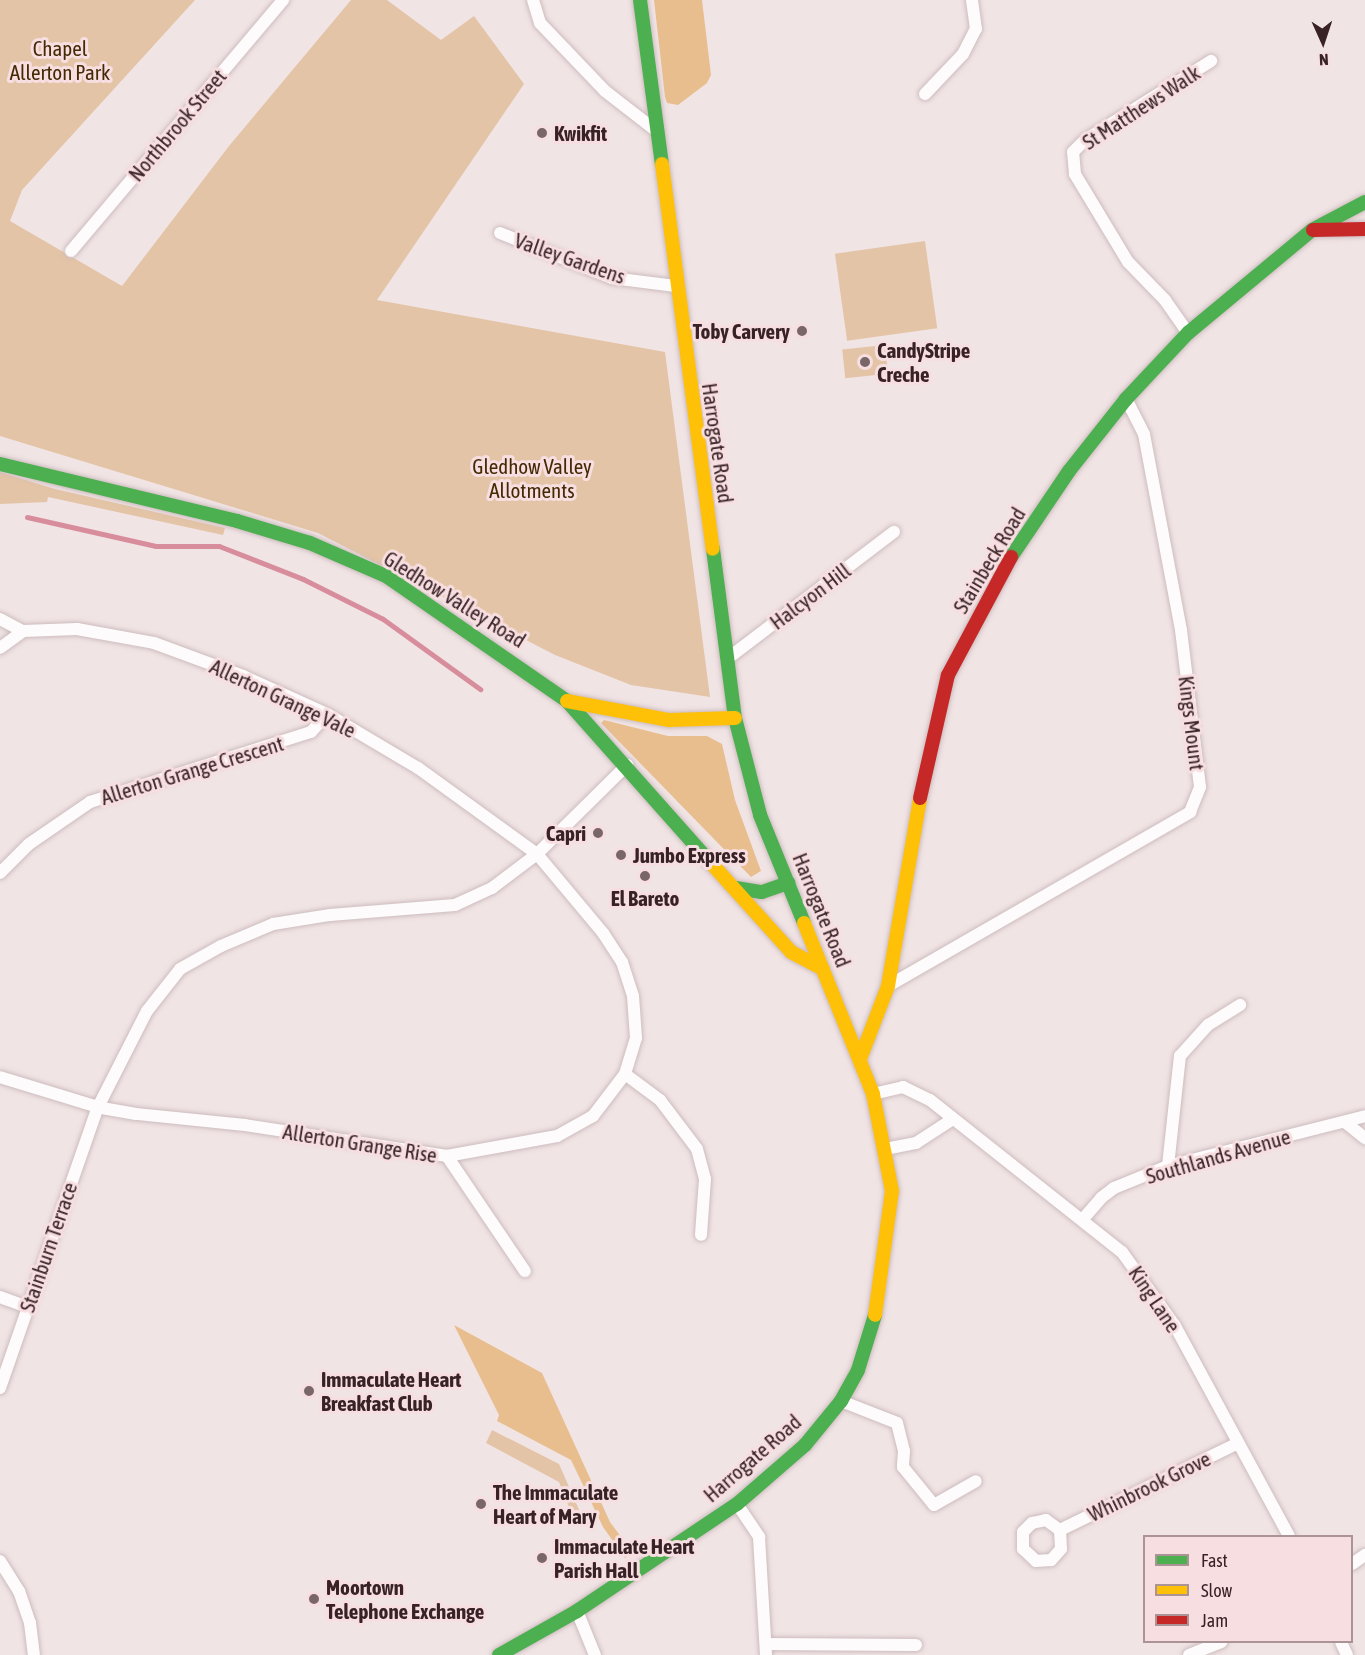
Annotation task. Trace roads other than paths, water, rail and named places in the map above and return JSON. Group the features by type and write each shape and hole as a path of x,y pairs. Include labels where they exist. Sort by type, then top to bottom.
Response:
{"street":[{"name":"Northbrook Street","path":"71,251 283,0"},
{"path":"533,0 540,23 605,91 654,129"},
{"name":"Harrogate Road","path":"499,1655 576,1611 737,1504 805,1445 841,1401 858,1370 873,1326 891,1213 885,1149 873,1094 760,815 735,718 654,129 640,0"},
{"path":"925,94 963,54 976,29 972,0"},
{"name":"St Matthews Walk","path":"1188,333 1165,300 1128,262 1075,174 1073,152 1085,140 1211,61"},
{"name":"Stainbeck Road","path":"860,1059 888,986 928,749 948,675 1009,561 1069,471 1126,399 1188,333 1312,230 1365,202"},
{"path":"1312,230 1365,229"},
{"name":"Valley Gardens","path":"500,233 612,278 675,286"},
{"name":"Kings Mount","path":"888,986 1190,812 1200,787 1181,630 1144,434 1126,399"},
{"name":"Gledhow Valley Road","path":"0,464 95,490 237,521 310,543 386,576 567,701 627,765 791,952 823,969"},
{"name":"Halcyon Hill","path":"727,659 894,532"},
{"name":"Allerton Grange Vale","path":"0,620 23,631 77,629 154,643 243,676 327,714 418,768 537,854"},
{"path":"0,648 23,631"},
{"path":"567,701 669,720 735,718"},
{"name":"Allerton Grange Crescent","path":"0,873 29,844 90,802 311,732 327,714"},
{"name":"Stainburn Terrace","path":"0,1388 98,1107 147,1011 180,969 220,946 273,924 330,915 455,906 492,888 537,854 627,765"},
{"name":"Allerton Grange Rise","path":"0,1077 98,1107 447,1156 557,1136 593,1116 625,1074 636,1038 633,996 622,962 537,854"},
{"path":"736,888 762,892 788,883"},
{"path":"1168,1166 1180,1056 1208,1025 1240,1005"},
{"path":"625,1074 660,1100 697,1149 705,1179 701,1235"},
{"name":"King Lane","path":"873,1094 903,1087 930,1100 1040,1190 1083,1219 1122,1252 1175,1326 1288,1535"},
{"name":"Southlands Avenue","path":"1083,1219 1101,1197 1114,1188 1168,1166 1365,1116"},
{"path":"885,1149 916,1143 953,1119"},
{"path":"1345,1122 1365,1138"},
{"path":"447,1156 525,1271"},
{"path":"0,1297 27,1306"},
{"path":"841,1401 897,1423 904,1450 903,1467 934,1505 975,1481"},
{"name":"Whinbrook Grove","path":"1060,1530 1238,1443"},
{"path":"737,1504 759,1537 766,1649 916,1645"},
{"path":"0,1561 19,1591 30,1623 34,1655"},
{"path":"576,1611 595,1655"},
{"path":"1189,1655 1216,1643"}],"waterway":[{"path":"27,517 156,546 219,546 303,579 383,619 480,689"}],"place":[{"name":"Kwikfit","path":"542,133"},
{"name":"Toby Carvery","path":"802,331"},
{"name":"CandyStripe Creche","path":"865,362"},
{"name":"Capri","path":"598,833"},
{"name":"Jumbo Express","path":"621,855"},
{"name":"El Bareto","path":"645,876"},
{"name":"Immaculate Heart Breakfast Club","path":"309,1391"},
{"name":"The Immaculate Heart of Mary","path":"481,1504"},
{"name":"Immaculate Heart Parish Hall","path":"542,1558"},
{"name":"Moortown Telephone Exchange","path":"314,1599"}],"park label":[{"name":"Chapel Allerton Park","path":"60,60"},
{"name":"Gledhow Valley Allotments","path":"532,478"}]}
